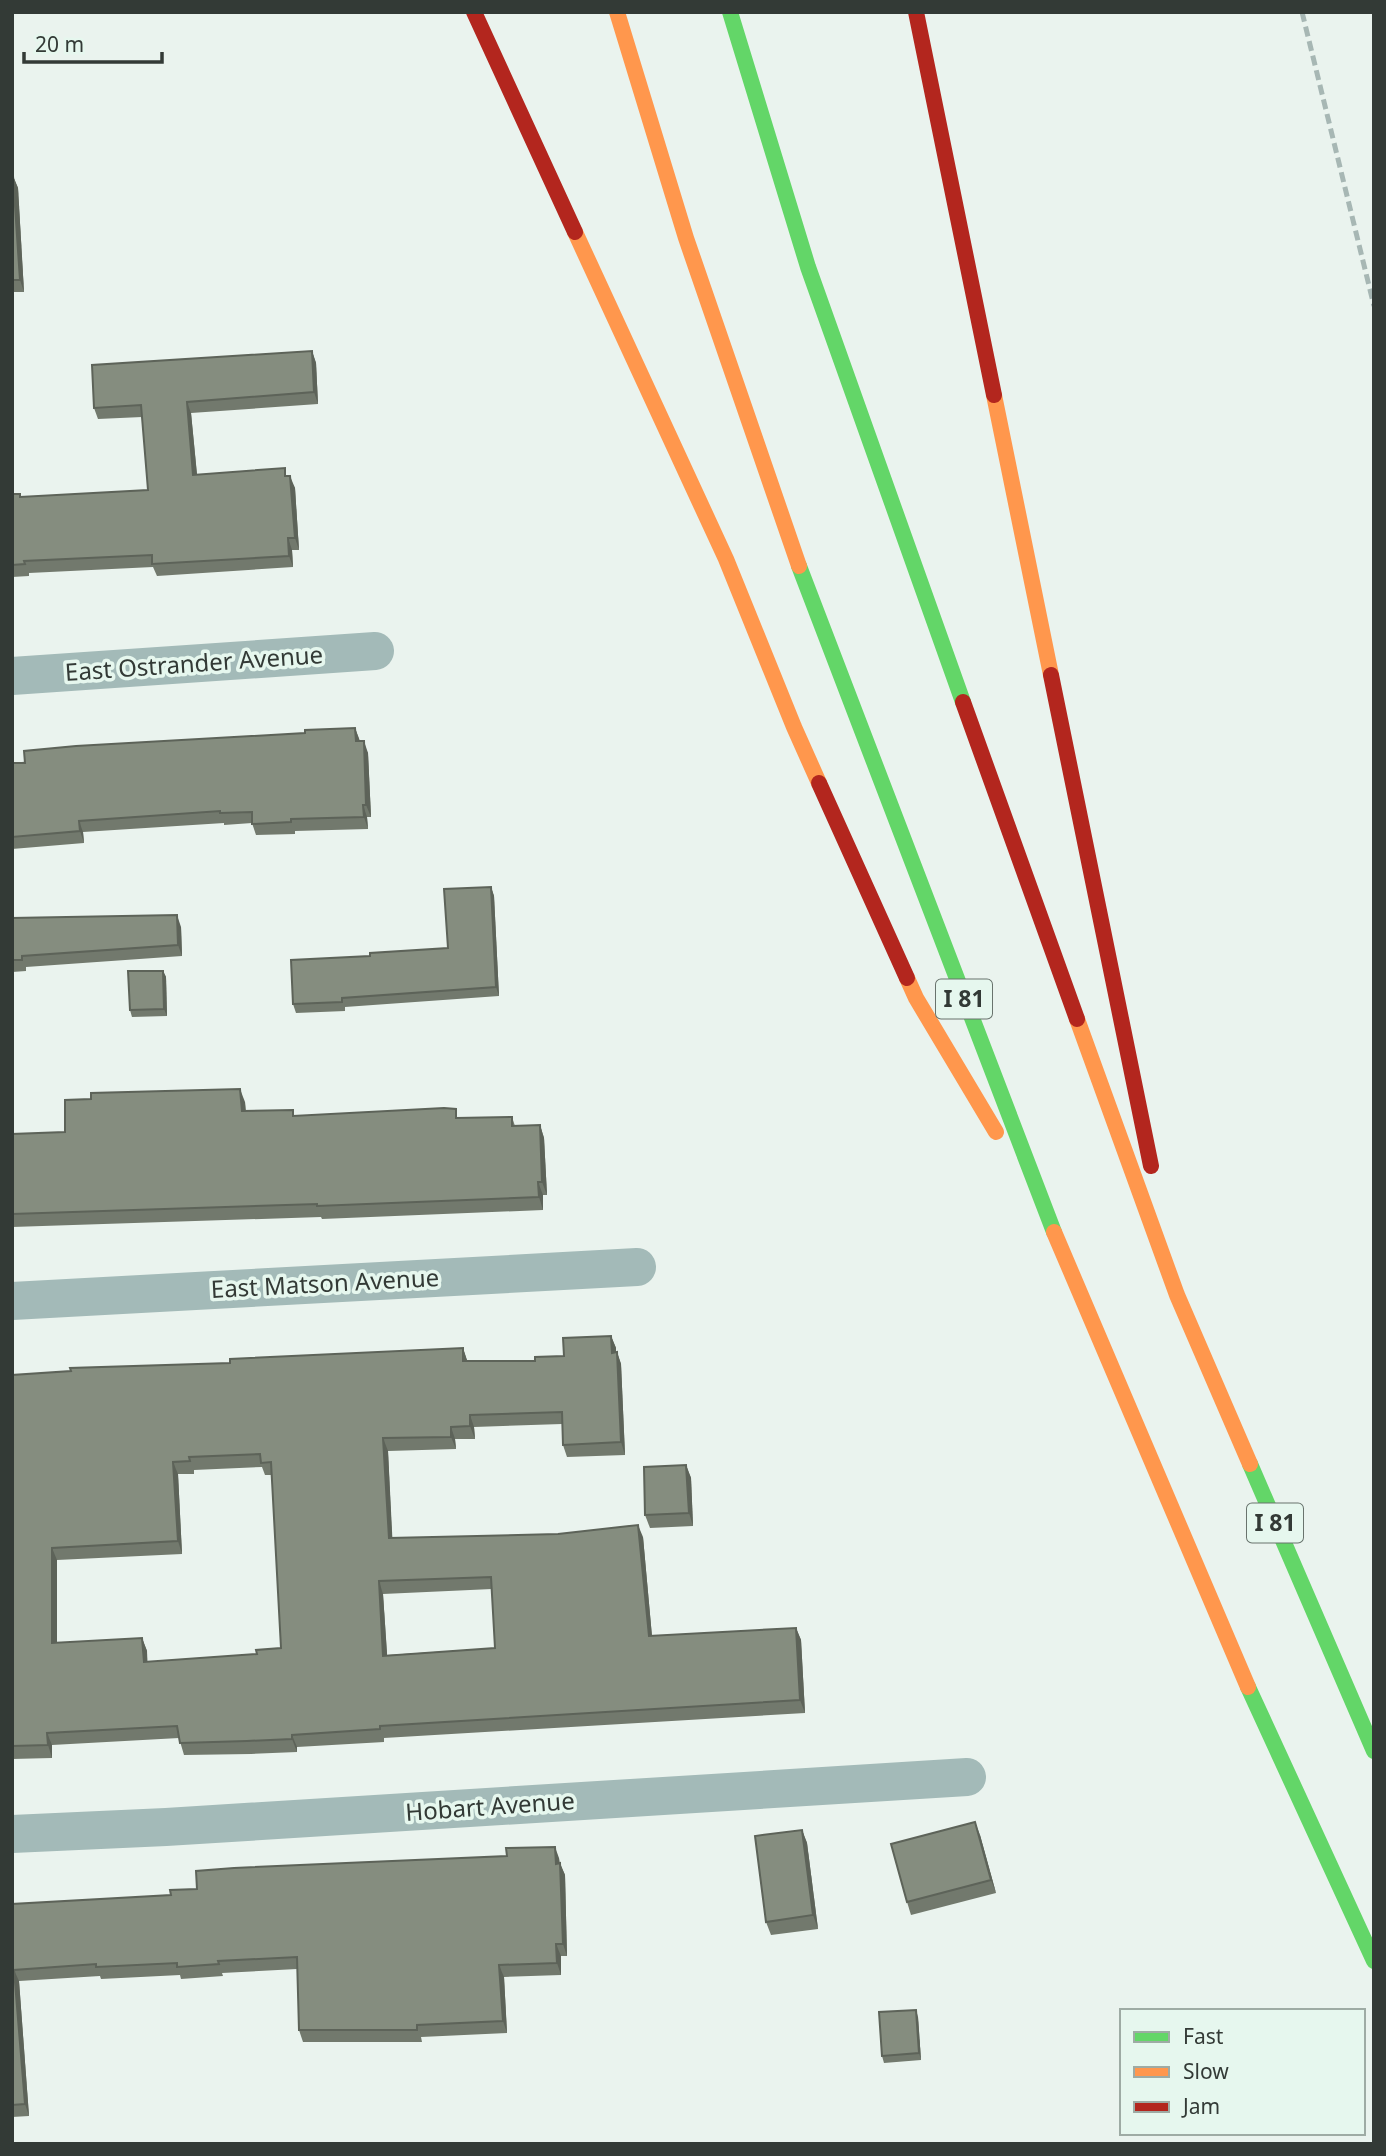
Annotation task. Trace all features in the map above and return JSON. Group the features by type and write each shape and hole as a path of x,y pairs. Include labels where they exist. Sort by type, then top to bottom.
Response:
{"highway":[{"path":"474,12 726,559 794,727 916,998 1050,1222"},
{"name":"I 81","path":"617,12 686,238 814,608 1050,1222 1254,1700 1374,1961"},
{"name":"I 81","path":"730,12 808,267 1177,1295 1374,1751"},
{"path":"916,12 1177,1295"}],"street":[{"name":"East Ostrander Avenue","path":"12,676 375,651"},
{"name":"East Matson Avenue","path":"12,1301 637,1267"},
{"name":"Hobart Avenue","path":"12,1834 166,1827 967,1777"}],"building":[{"path":"13,176 20,280 12,280"},
{"path":"312,351 314,392 187,402 193,475 285,468 285,476 290,476 295,538 288,538 289,556 152,564 152,555 24,561 25,564 12,565 12,494 20,494 20,497 148,490 141,405 94,408 92,365"},
{"path":"355,728 356,741 364,741 364,817 291,819 291,822 252,824 252,812 220,811 79,821 80,831 12,837 12,763 25,763 24,751"},
{"path":"491,887 496,987 293,1004 291,960 448,948 444,889"},
{"path":"177,915 178,945 22,956 22,960 12,960 12,918"},
{"path":"128,971 163,971 164,1009 130,1010"},
{"path":"240,1089 242,1111 293,1110 293,1116 444,1108 456,1109 456,1118 512,1117 512,1126 540,1125 542,1182 538,1182 539,1197 12,1214 12,1134 65,1132 65,1100 91,1099 91,1093"},
{"path":"611,1336 612,1353 617,1352 621,1442 563,1445 562,1412 470,1415 470,1426 451,1427 451,1437 383,1438 389,1538 558,1534 638,1525 649,1636 796,1628 800,1700 380,1726 380,1729 292,1735 292,1739 247,1741 180,1743 177,1726 47,1733 48,1745 12,1746 12,1375 71,1371 70,1368 230,1363 230,1359 463,1348 463,1361 535,1361 535,1357 564,1356 563,1338","holes":["260,1454 261,1463 271,1462 281,1648 256,1650 257,1654 144,1662 142,1638 52,1643 52,1548 178,1541 173,1462 190,1461 189,1457","491,1577 495,1648 383,1656 379,1581"]},
{"path":"686,1465 689,1513 645,1515 644,1467"},
{"path":"975,1822 991,1880 907,1902 891,1844"},
{"path":"802,1830 813,1915 766,1922 755,1836"},
{"path":"555,1847 556,1864 560,1863 563,1944 556,1944 557,1963 499,1965 503,2021 417,2025 417,2030 299,2030 297,1957 218,1961 219,1964 177,1967 177,1963 96,1967 96,1964 14,1970 25,2104 12,2105 12,1904 171,1895 170,1890 197,1889 196,1871 507,1856 506,1848"},
{"path":"916,2010 919,2053 882,2056 879,2012"}],"railway":[{"path":"1302,12 1374,306"}],"traffic: fast":[{"path":"730,12 808,267 963,702"},
{"path":"799,566 1054,1232"},
{"path":"1250,1464 1374,1751"},
{"path":"1248,1687 1374,1961"}],"traffic: slow":[{"path":"617,12 686,238 799,566"},
{"path":"575,232 726,559 819,783"},
{"path":"994,395 1051,675"},
{"path":"907,978 916,998 996,1132"},
{"path":"1077,1019 1177,1295 1250,1464"},
{"path":"1054,1232 1248,1687"}],"traffic: jam":[{"path":"474,12 575,232"},
{"path":"916,12 994,395"},
{"path":"1051,675 1151,1166"},
{"path":"963,702 1077,1019"},
{"path":"819,783 907,978"}]}
